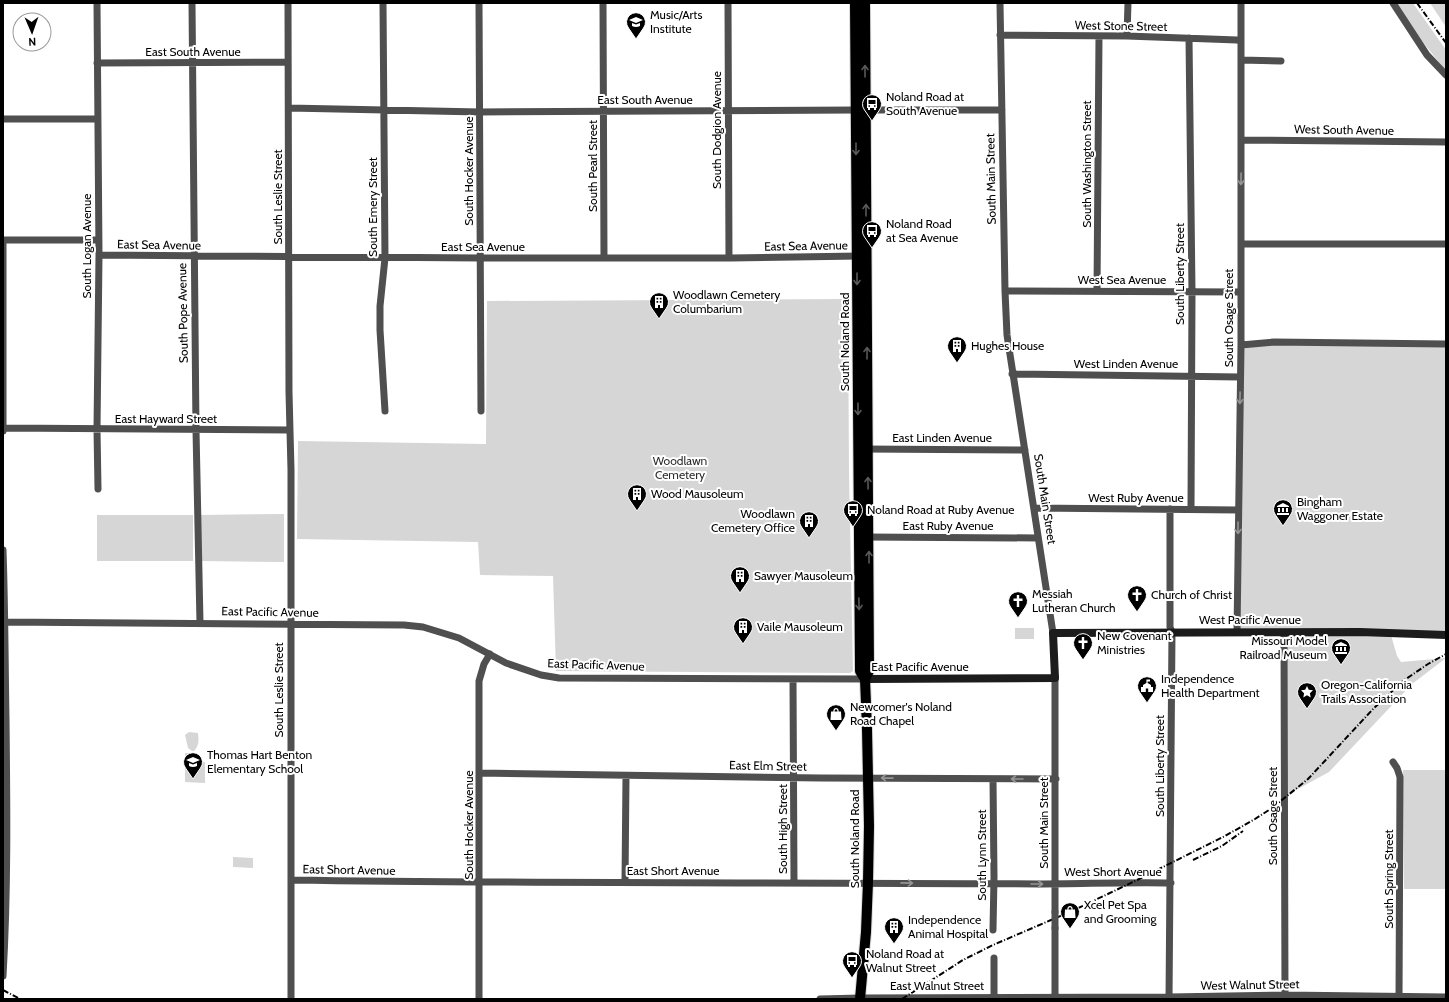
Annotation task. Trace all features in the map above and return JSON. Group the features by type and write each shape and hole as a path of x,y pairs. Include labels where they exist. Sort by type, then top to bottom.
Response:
{"main road":[{"name":"South Noland Road","path":"855,3 861,110"},
{"name":"South Noland Road","path":"865,3 861,110 863,449 858,537 860,671 865,679"},
{"name":"South Noland Road","path":"860,998 868,882 867,729 865,679 869,671 869,536 863,449"}],"street":[{"name":"South Logan Avenue","path":"97,3 99,240 97,429 98,489"},
{"name":"South Pope Avenue","path":"192,3 196,430 200,623"},
{"name":"South Leslie Street","path":"288,3 290,257 291,999"},
{"name":"South Emery Street","path":"383,3 385,258 380,330 385,411"},
{"name":"South Hocker Avenue","path":"479,3 481,258 480,411"},
{"name":"South Pearl Street","path":"603,3 604,258"},
{"name":"South Dodgion Avenue","path":"728,3 729,258"},
{"name":"South Main Street","path":"1000,3 1007,335 1054,633 1056,779 1055,998"},
{"path":"1127,36 1128,3"},
{"name":"South Osage Street","path":"1237,632 1241,345 1241,3"},
{"path":"1393,3 1427,55 1446,75"},
{"name":"West Stone Street","path":"1000,35 1127,36 1241,41"},
{"name":"South Washington Street","path":"1097,291 1099,36"},
{"name":"South Liberty Street","path":"1190,38 1192,292 1191,509"},
{"path":"1241,60 1281,60"},
{"name":"East South Avenue","path":"97,64 288,62"},
{"name":"East South Avenue","path":"289,108 480,112 1002,110"},
{"path":"3,119 98,119"},
{"name":"West South Avenue","path":"1242,140 1446,142"},
{"path":"3,430 3,240 99,240"},
{"path":"1240,244 1446,244"},
{"name":"East Sea Avenue","path":"99,255 385,258 729,258 862,256"},
{"name":"West Sea Avenue","path":"1005,291 1240,292"},
{"path":"1241,345 1274,342 1446,344"},
{"name":"West Linden Avenue","path":"1012,374 1240,376"},
{"name":"East Hayward Street","path":"3,430 290,430"},
{"name":"East Linden Avenue","path":"863,449 1025,450"},
{"name":"West Ruby Avenue","path":"1034,508 1238,510"},
{"name":"South Liberty Street","path":"1169,998 1172,632 1170,627 1170,509"},
{"name":"East Ruby Avenue","path":"858,537 1038,538"},
{"path":"3,550 6,915 3,976"},
{"name":"East Pacific Avenue","path":"4,622 404,625 423,627 459,638 506,663 541,675 559,678 1055,678"},
{"name":"South Osage Street","path":"1284,632 1285,997"},
{"name":"West Pacific Avenue","path":"1054,633 1360,632 1446,635"},
{"name":"South Hocker Avenue","path":"480,999 479,681 484,664 490,654"},
{"name":"South High Street","path":"793,679 794,883"},
{"name":"South Spring Street","path":"1393,762 1400,777 1399,998"},
{"name":"East Elm Street","path":"480,773 794,778 1056,779"},
{"path":"626,776 626,882"},
{"name":"South Lynn Street","path":"993,779 993,930"},
{"name":"East Short Avenue","path":"291,880 1056,884"},
{"name":"West Short Avenue","path":"1056,884 1171,883"},
{"path":"994,958 994,998"},
{"name":"West Walnut Street","path":"1055,998 1399,998 1446,996"},
{"name":"East Walnut Street","path":"820,999 1055,998"}],"green space":[{"path":"1397,3 1413,3 1446,50 1446,71 1414,31"},
{"path":"1430,3 1446,3 1446,27"},
{"name":"Woodlawn Cemetery","path":"848,299 849,473 853,671 850,673 556,671 553,576 480,575 478,542 297,539 298,441 486,444 487,301"},
{"path":"1446,344 1446,636 1391,635 1397,656 1401,662 1446,658 1412,684 1329,772 1283,799 1284,633 1237,632 1241,345"},
{"path":"284,514 284,562 200,561 199,515"},
{"path":"97,515 193,515 193,561 97,561"},
{"path":"1015,628 1034,628 1034,639 1015,639"},
{"path":"189,732 198,733 198,743 194,751 188,748 185,735"},
{"path":"185,753 195,753 195,762 205,762 205,783 185,782"},
{"path":"1403,770 1446,770 1446,889 1404,889"},
{"path":"233,857 253,858 253,868 233,867"}],"railway":[{"path":"1417,3 1446,43"},
{"path":"902,999 963,960 1133,882 1225,836 1255,819 1272,808 1308,779 1374,708 1403,681 1446,654"},
{"path":"1193,860 1222,846 1243,831"},
{"path":"3,990 20,999"}],"place":[{"name":"Music/Arts Institute","path":"636,39"},
{"name":"Noland Road at South Avenue","path":"872,121"},
{"name":"Noland Road at Sea Avenue","path":"872,248"},
{"name":"Woodlawn Cemetery Columbarium","path":"659,319"},
{"name":"Hughes House","path":"957,363"},
{"name":"Wood Mausoleum","path":"637,511"},
{"name":"Bingham Waggoner Estate","path":"1283,526"},
{"name":"Noland Road at Ruby Avenue","path":"853,527"},
{"name":"Woodlawn Cemetery Office","path":"809,538"},
{"name":"Sawyer Mausoleum","path":"740,593"},
{"name":"Church of Christ","path":"1137,612"},
{"name":"Messiah Lutheran Church","path":"1018,618"},
{"name":"Vaile Mausoleum","path":"743,644"},
{"name":"New Covenant Ministries","path":"1083,660"},
{"name":"Missouri Model Railroad Museum","path":"1341,665"},
{"name":"Independence Health Department","path":"1147,703"},
{"name":"Oregon-California Trails Association","path":"1307,709"},
{"name":"Newcomer's Noland Road Chapel","path":"836,731"},
{"name":"Thomas Hart Benton Elementary School","path":"193,779"},
{"name":"Xcel Pet Spa and Grooming","path":"1070,929"},
{"name":"Independence Animal Hospital","path":"894,944"},
{"name":"Noland Road at Walnut Street","path":"852,978"}]}
